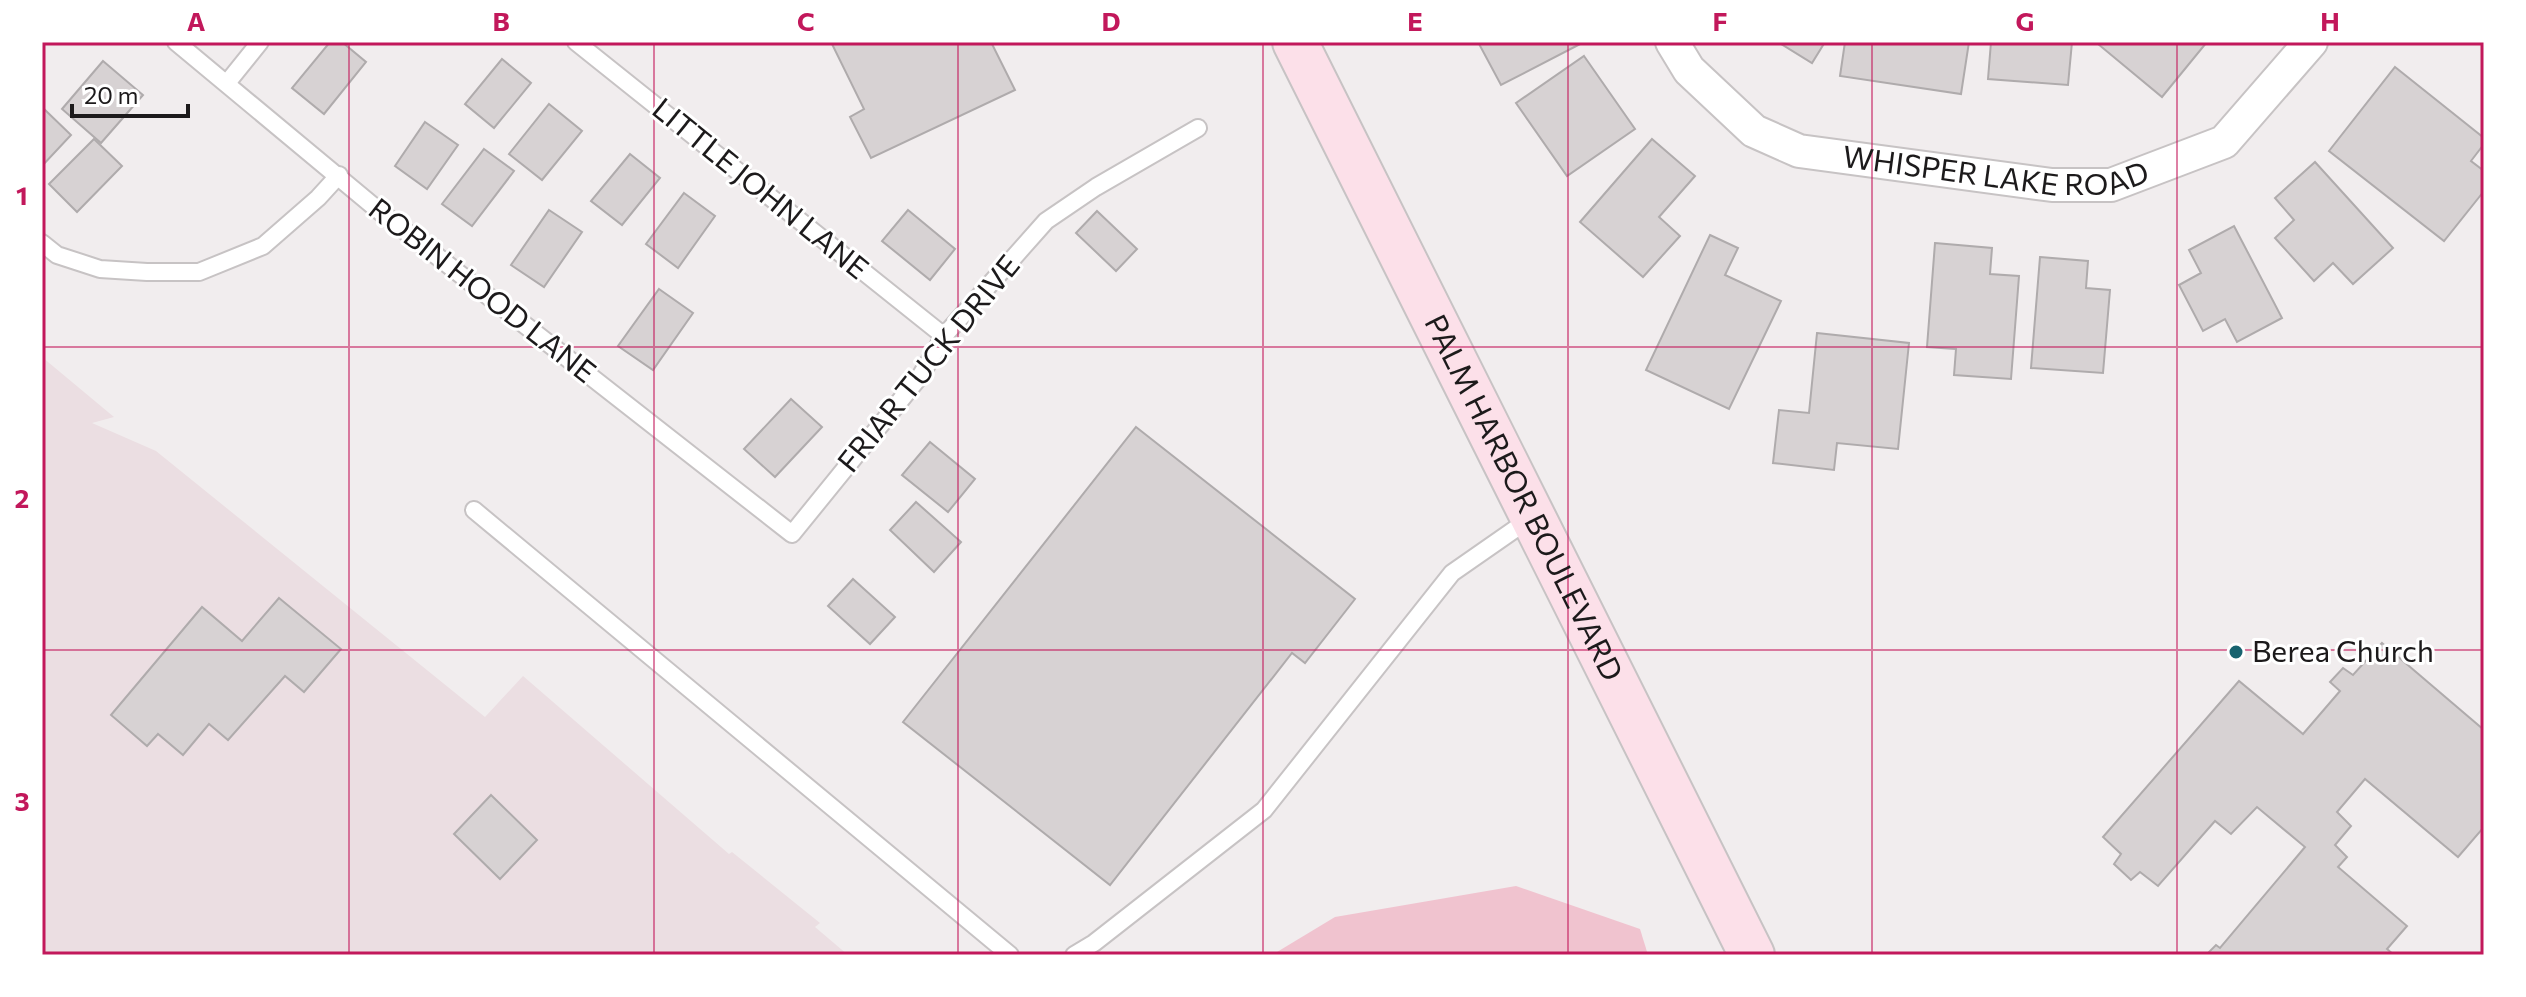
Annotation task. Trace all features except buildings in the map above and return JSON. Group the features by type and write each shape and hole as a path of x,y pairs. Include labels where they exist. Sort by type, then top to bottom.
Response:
{"main road":[{"name":"PALM HARBOR BOULEVARD","path":"1295,42 1752,955"}],"street":[{"name":"WHISPER LAKE ROAD","path":"1672,42 1689,70 1754,131 1799,151 2052,185 2111,185 2224,142 2311,42"}],"lane":[{"name":"ROBIN HOOD LANE","path":"176,42 378,210 792,534"},
{"path":"227,83 260,42"},
{"name":"LITTLE JOHN LANE","path":"576,42 944,336"},
{"name":"FRIAR TUCK DRIVE","path":"792,534 921,375 944,336 1046,221 1096,187 1198,128"},
{"path":"42,243 57,255 100,269 199,272 263,246 318,198 339,175"},
{"path":"474,510 1010,955"},
{"path":"1074,955 1094,943 1264,810 1452,573 1532,517"}],"shaded area":[{"path":"42,357 114,417 92,423 156,451 485,717 523,676 729,854 732,852 820,923 815,927 848,955 42,955"},
{"path":"1516,886 1640,929 1648,955 1272,955 1335,917"}],"place":[{"name":"Berea Church","path":"2236,652"}]}
